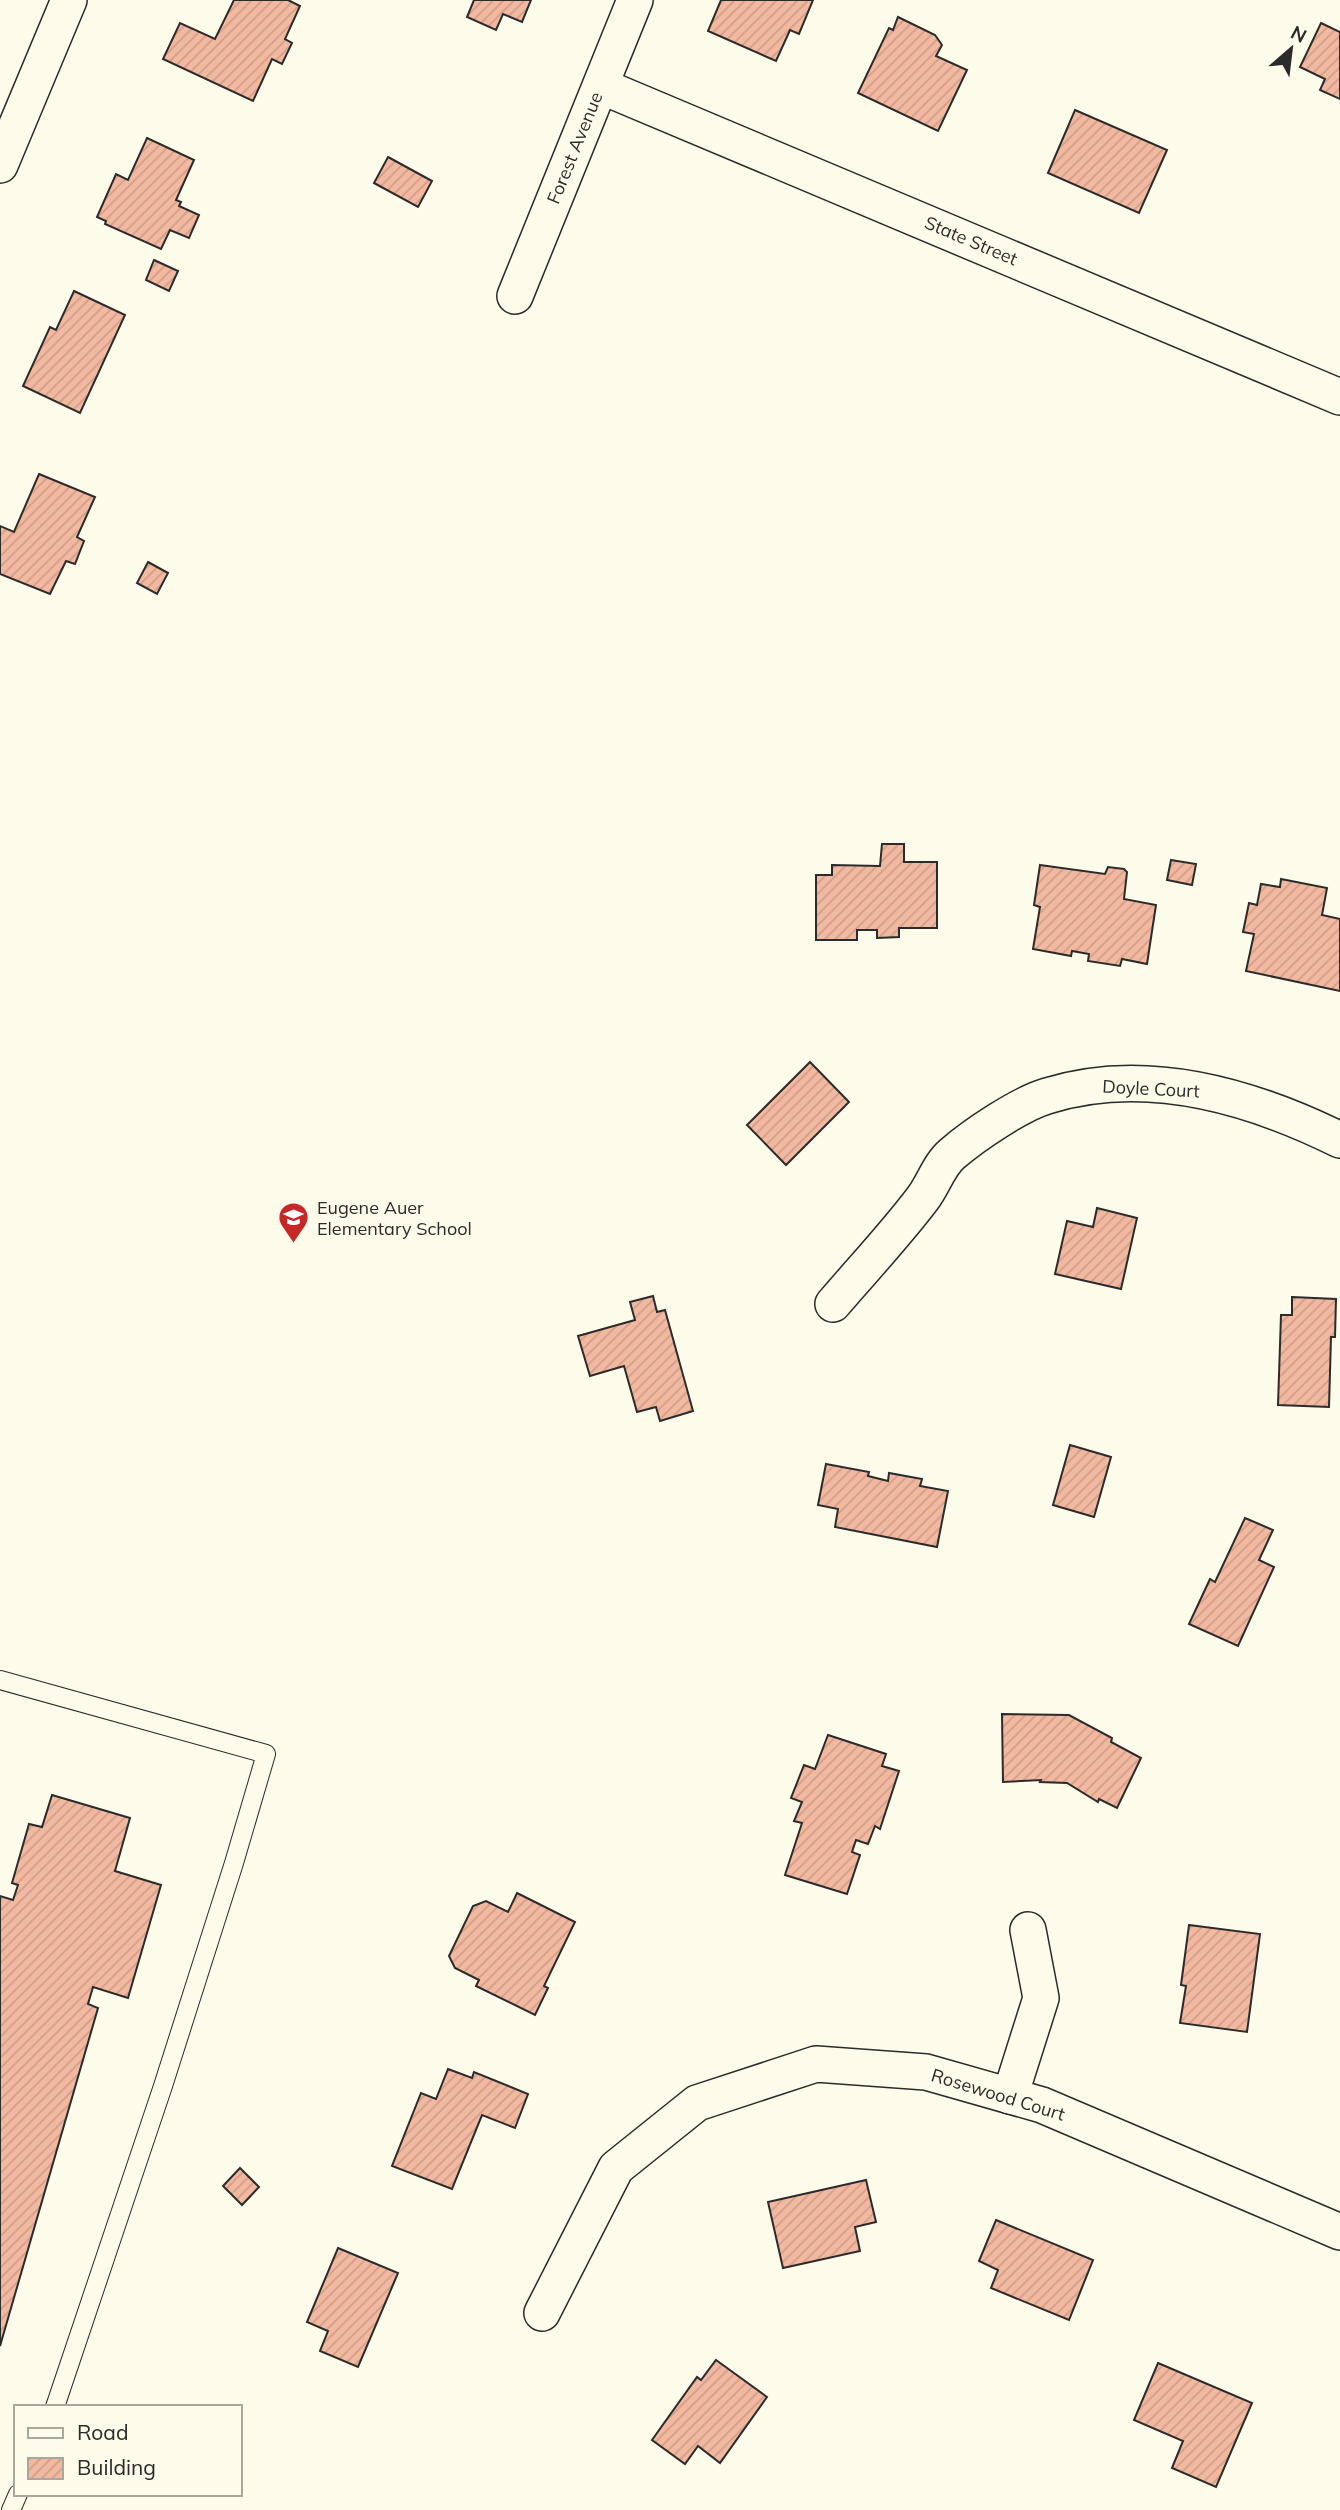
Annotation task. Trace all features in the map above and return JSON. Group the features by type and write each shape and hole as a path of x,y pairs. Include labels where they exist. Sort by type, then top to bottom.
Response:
{"street":[{"path":"0,165 69,0"},
{"name":"Forest Avenue","path":"515,296 635,0"},
{"name":"State Street","path":"601,86 1340,397"},
{"name":"Doyle Court","path":"833,1304 923,1198 949,1156 1003,1118 1045,1096 1098,1084 1201,1090 1249,1101 1340,1140"},
{"path":"1010,2096 1041,1998 1028,1930"},
{"name":"Rosewood Court","path":"542,2313 616,2168 697,2103 816,2064 926,2072 1042,2105 1340,2232"}],"lane":[{"path":"0,1679 266,1754 163,2086 56,2405"}],"building":[{"path":"234,0 288,0 300,6 285,39 292,43 282,64 272,59 253,101 163,59 180,23 215,39"},
{"path":"474,0 531,0 522,22 503,14 496,30 467,17"},
{"path":"721,0 813,0 799,34 790,30 776,61 708,31"},
{"path":"898,17 935,35 942,45 936,56 967,70 938,131 858,93 889,28 893,30"},
{"path":"1321,23 1340,32 1340,99 1320,90 1325,79 1300,67"},
{"path":"1075,110 1167,150 1139,213 1048,173"},
{"path":"147,138 194,160 176,200 181,202 179,206 199,215 189,238 170,230 161,249 105,224 106,221 97,217 116,174 128,180"},
{"path":"388,157 432,181 418,207 374,183"},
{"path":"154,260 178,271 169,291 146,280"},
{"path":"74,291 125,315 80,413 23,386 50,327 56,330"},
{"path":"39,474 95,497 77,537 84,541 75,564 66,561 50,594 0,574 0,526 14,532"},
{"path":"148,562 168,573 157,594 137,583"},
{"path":"882,844 904,844 904,862 937,862 937,928 899,928 899,937 877,938 877,930 857,930 857,940 816,940 816,875 832,875 832,865 880,866"},
{"path":"1171,860 1196,864 1192,885 1167,880"},
{"path":"1040,865 1105,874 1108,867 1124,869 1127,872 1124,899 1156,905 1147,964 1122,959 1120,966 1088,961 1089,954 1072,951 1071,956 1033,949 1040,907 1034,905"},
{"path":"1281,879 1327,888 1322,915 1340,919 1340,991 1246,971 1254,934 1243,932 1249,903 1257,905 1261,884 1280,887"},
{"path":"810,1062 849,1102 786,1165 747,1125"},
{"path":"1097,1208 1137,1218 1121,1289 1055,1274 1067,1221 1093,1227"},
{"path":"653,1296 657,1312 665,1310 693,1411 660,1421 656,1407 637,1412 624,1366 590,1376 578,1336 635,1320 630,1302"},
{"path":"1292,1297 1336,1299 1335,1337 1331,1337 1329,1407 1278,1405 1281,1315 1292,1315"},
{"path":"1070,1445 1111,1457 1094,1517 1053,1505"},
{"path":"826,1464 869,1472 868,1476 888,1481 889,1473 922,1479 920,1486 948,1491 937,1547 835,1527 838,1509 818,1505"},
{"path":"1245,1518 1273,1530 1259,1560 1274,1567 1238,1646 1189,1624 1210,1579 1215,1582"},
{"path":"1002,1714 1069,1715 1112,1738 1111,1742 1141,1758 1117,1808 1099,1799 1098,1802 1067,1783 1040,1782 1041,1780 1003,1782"},
{"path":"828,1735 886,1754 882,1766 899,1771 880,1829 875,1826 868,1844 856,1840 852,1852 860,1855 847,1894 785,1875 802,1823 794,1821 802,1802 791,1798 804,1765 815,1769"},
{"path":"52,1795 130,1818 115,1871 161,1885 128,1998 93,1987 88,2004 98,2008 0,2346 0,1896 13,1900 18,1885 12,1883 29,1824 42,1827"},
{"path":"517,1893 575,1922 544,1986 548,1988 535,2015 476,1986 479,1980 455,1968 449,1956 473,1906 486,1901 508,1912"},
{"path":"1189,1925 1260,1934 1247,2032 1180,2023 1186,1986 1181,1985"},
{"path":"448,2069 472,2078 474,2072 528,2094 515,2128 482,2115 452,2189 392,2166 421,2093 436,2099"},
{"path":"240,2168 259,2187 242,2205 223,2186"},
{"path":"866,2180 876,2222 855,2227 860,2251 783,2268 768,2202"},
{"path":"996,2220 1093,2260 1069,2320 991,2288 998,2270 979,2261"},
{"path":"338,2248 398,2273 358,2367 320,2351 328,2331 307,2322"},
{"path":"716,2360 767,2397 720,2463 698,2446 685,2464 652,2440 697,2377 701,2380"},
{"path":"1158,2363 1252,2403 1216,2487 1172,2468 1183,2441 1134,2420"}],"place":[{"name":"Eugene Auer Elementary School","path":"294,1245"}]}
